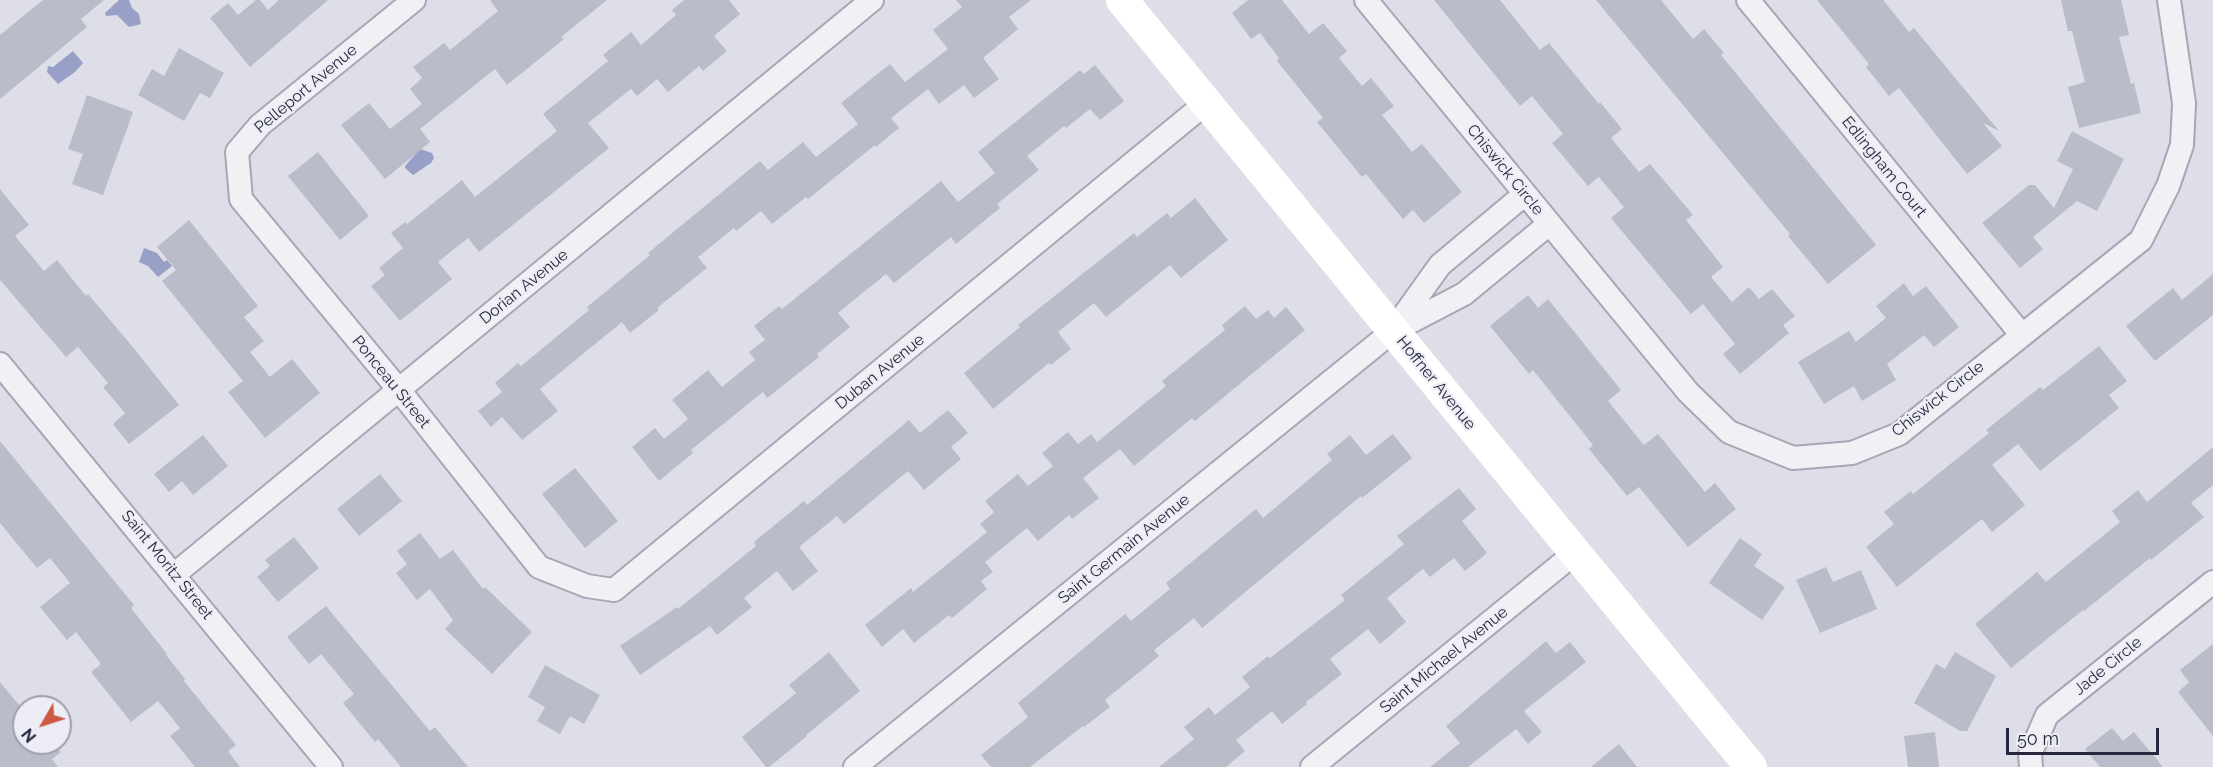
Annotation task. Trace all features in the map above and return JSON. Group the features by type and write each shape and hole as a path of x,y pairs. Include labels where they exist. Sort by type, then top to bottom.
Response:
{"main road":[{"name":"Hoffner Avenue","path":"1122,0 1750,767"}],"street":[{"name":"Pelleport Avenue","path":"241,199 237,152 260,125 414,0"},
{"name":"Dorian Avenue","path":"175,574 872,0"},
{"name":"Chiswick Circle","path":"1366,0 1688,392 1729,432 1793,458 1852,453 1899,434 2141,240 2169,186 2182,145 2184,103 2169,0"},
{"name":"Edlingham Court","path":"1748,0 2021,334"},
{"name":"Duban Avenue","path":"539,567 587,586 614,590 1206,103"},
{"path":"1393,331 1440,265 1525,194"},
{"name":"Ponceau Street","path":"241,199 399,390 539,567"},
{"path":"1393,331 1464,294 1549,224"},
{"name":"Saint Germain Avenue","path":"855,767 1393,331"},
{"name":"Saint Moritz Street","path":"0,364 332,767"},
{"name":"Saint Michael Avenue","path":"1312,767 1575,553"},
{"name":"Jade Circle","path":"2031,767 2030,754 2047,715 2213,582"}],"water":[{"path":"119,0 129,0 132,8 139,14 141,24 129,27 117,15 106,16 105,13"},
{"path":"73,51 83,63 58,84 47,72 48,66 53,67"},
{"path":"420,149 432,153 434,158 431,163 413,175 405,166"},
{"path":"144,248 157,253 164,262 167,260 172,266 158,277 148,266 139,262"}],"building":[{"path":"43,0 104,0 81,19 87,27 0,99 0,35"},
{"path":"256,0 260,0 268,10 279,0 328,0 250,67 210,18 228,3 238,15"},
{"path":"490,0 607,0 561,37 564,39 507,85 495,69 420,129 430,142 385,179 341,125 369,103 390,129 422,104 410,89 422,78 413,67 444,43 450,50 498,11"},
{"path":"684,0 729,0 740,14 714,36 727,51 703,71 699,66 668,92 657,79 637,96 631,89 588,123 609,148 479,252 468,238 438,262 452,279 400,321 371,286 385,275 379,268 403,248 391,233 405,222 407,224 462,180 475,197 557,131 543,114 608,61 603,55 631,32 641,45 676,15 672,10"},
{"path":"956,0 1031,0 1009,17 1018,29 983,58 999,79 974,98 964,85 939,104 928,89 891,118 899,128 876,147 875,145 808,199 806,197 772,224 761,211 736,231 734,228 698,257 707,268 657,308 659,310 630,333 622,322 540,389 558,411 522,440 502,417 491,427 478,411 502,392 495,383 518,363 521,366 589,310 587,307 650,255 648,253 760,161 768,170 803,142 816,157 858,124 841,103 890,64 905,82 948,49 933,30 962,7"},
{"path":"1248,0 1282,0 1309,34 1323,23 1347,51 1339,58 1362,86 1371,78 1394,106 1382,115 1412,152 1422,144 1462,192 1424,223 1413,210 1403,219 1366,174 1362,177 1317,122 1323,118 1277,61 1279,58 1260,33 1251,39 1232,13"},
{"path":"1434,0 1500,0 1540,50 1549,43 1622,129 1611,138 1639,172 1650,164 1693,215 1686,220 1723,267 1711,277 1732,302 1749,287 1759,299 1772,289 1795,316 1783,325 1789,333 1740,374 1723,354 1735,344 1703,304 1691,314 1611,218 1624,207 1599,177 1588,186 1552,143 1563,134 1532,96 1520,106"},
{"path":"1596,0 1661,0 1693,39 1704,29 1724,53 1721,55 1876,245 1828,284 1788,236 1790,234"},
{"path":"1817,0 1883,0 1909,32 1914,28 1999,131 1983,123 2002,146 1967,174 1899,88 1889,96 1866,67 1869,64"},
{"path":"2061,0 2121,0 2129,35 2119,37 2141,113 2079,128 2068,87 2085,82 2072,31 2068,31"},
{"path":"179,48 224,73 210,98 200,93 184,121 138,95 152,69 164,76"},
{"path":"1095,65 1124,101 1100,120 1090,109 1066,128 1064,126 1027,156 1039,170 997,204 1000,208 956,244 951,237 894,283 886,274 838,313 850,327 817,354 819,357 767,398 763,392 691,450 693,453 659,481 632,447 655,428 664,439 688,419 672,400 708,370 722,387 755,360 749,352 765,340 754,326 779,306 782,309 941,181 958,202 995,173 978,152 1080,70 1084,74"},
{"path":"87,95 133,112 103,195 72,184 83,154 68,149"},
{"path":"2072,131 2124,159 2097,211 2077,201 2033,237 2043,249 2020,268 1982,223 2029,185 2035,185 2054,208 2073,169 2057,161"},
{"path":"318,152 369,216 340,240 288,176"},
{"path":"0,189 29,225 15,236 44,271 57,260 86,296 88,294 132,346 179,405 129,444 113,424 125,413 103,387 108,383 78,347 66,357 0,280"},
{"path":"1195,198 1228,240 1181,278 1170,265 1106,317 1094,303 1058,332 1071,349 1051,365 1049,363 993,409 964,373 1020,327 1018,325 1134,233 1137,237 1167,213 1171,218"},
{"path":"189,220 258,306 244,317 264,341 250,352 270,377 292,359 320,393 265,438 228,392 243,381 162,281 176,270 157,247"},
{"path":"2213,274 2213,315 2155,361 2126,326 2173,288 2182,300"},
{"path":"1904,283 1913,296 1926,286 1959,327 1934,347 1924,335 1887,364 1896,380 1862,401 1854,386 1824,404 1798,362 1849,331 1856,342 1886,318 1876,306"},
{"path":"1528,295 1538,308 1548,299 1621,390 1608,401 1644,445 1658,434 1705,492 1715,483 1736,509 1688,547 1639,487 1627,496 1589,449 1593,445 1533,370 1529,374 1490,326"},
{"path":"1245,306 1256,319 1268,310 1274,318 1286,307 1305,330 1195,421 1192,418 1134,466 1120,449 1083,478 1099,498 1072,519 1069,515 1038,541 1027,528 985,562 993,572 981,581 987,589 952,618 949,615 914,643 903,629 882,647 865,625 911,588 913,592 987,532 980,524 994,512 985,501 1018,474 1028,486 1053,466 1042,453 1068,432 1078,444 1091,434 1097,442 1166,386 1162,381 1225,330 1222,325"},
{"path":"2099,346 2127,381 2109,395 2119,408 2040,471 2018,444 1992,465 2025,505 1992,532 1982,519 1897,587 1866,547 1894,524 1884,512 1911,491 1913,494 1989,433 1986,430 2040,387 2043,390"},
{"path":"948,410 968,433 951,447 961,459 924,490 908,471 844,524 837,516 799,547 818,571 793,591 777,571 744,598 752,607 717,635 710,626 640,675 620,646 677,607 678,609 756,546 754,542 804,501 807,505 909,420 920,433"},
{"path":"1393,434 1412,458 1362,498 1361,496 1202,628 1194,618 1154,650 1159,656 1105,700 1110,707 1030,767 991,767 981,755 1028,717 1018,703 1125,614 1131,621 1170,589 1166,583 1256,509 1263,518 1332,460 1327,454 1350,435 1366,455"},
{"path":"203,435 228,466 193,495 182,481 169,492 154,474"},
{"path":"0,441 134,605 131,608 167,654 185,679 184,681 236,745 228,751 240,767 195,767 170,736 180,728 158,701 131,722 91,672 101,664 76,632 67,640 40,607 70,583 50,558 37,568 0,523"},
{"path":"2213,447 2213,485 2191,503 2204,517 2011,668 1975,624 2037,572 2046,582 2120,522 2112,511 2138,490 2147,502"},
{"path":"575,468 618,521 585,548 542,494"},
{"path":"380,474 402,501 359,536 337,509"},
{"path":"1459,488 1476,509 1462,521 1487,553 1465,571 1454,558 1430,577 1423,569 1387,598 1406,622 1380,644 1368,629 1330,659 1342,674 1282,724 1272,711 1236,740 1245,751 1226,767 1159,767 1194,739 1184,727 1209,707 1215,715 1250,687 1242,677 1345,600 1341,595 1404,544 1397,536"},
{"path":"420,533 440,559 453,550 483,589 485,587 532,632 492,674 445,629 453,620 430,589 417,600 396,573 407,564 397,551"},
{"path":"294,537 319,568 278,602 257,577 270,566 265,560"},
{"path":"1740,538 1762,554 1754,566 1785,587 1762,620 1709,583"},
{"path":"1826,567 1833,582 1861,570 1877,609 1820,633 1796,580"},
{"path":"326,606 430,731 435,727 468,767 401,767 378,739 375,742 343,703 354,694 321,654 309,664 287,637"},
{"path":"1546,641 1556,653 1570,642 1586,662 1524,711 1542,732 1528,744 1516,729 1468,767 1430,767 1460,743 1446,726"},
{"path":"2213,644 2213,736 2178,692 2189,682 2180,670"},
{"path":"829,652 860,691 769,767 766,767 742,737 796,693 789,685"},
{"path":"1955,652 1996,676 1967,731 1960,731 1914,703 1936,664 1945,669"},
{"path":"545,665 600,695 584,724 570,716 560,734 537,721 545,707 528,697"},
{"path":"0,682 12,696 12,755 57,755 52,759 58,767 0,767"},
{"path":"2112,728 2123,741 2134,732 2163,767 2100,767 2085,749"},
{"path":"1935,732 1939,767 1908,767 1904,736"},
{"path":"1619,744 1637,767 1591,767"}]}
